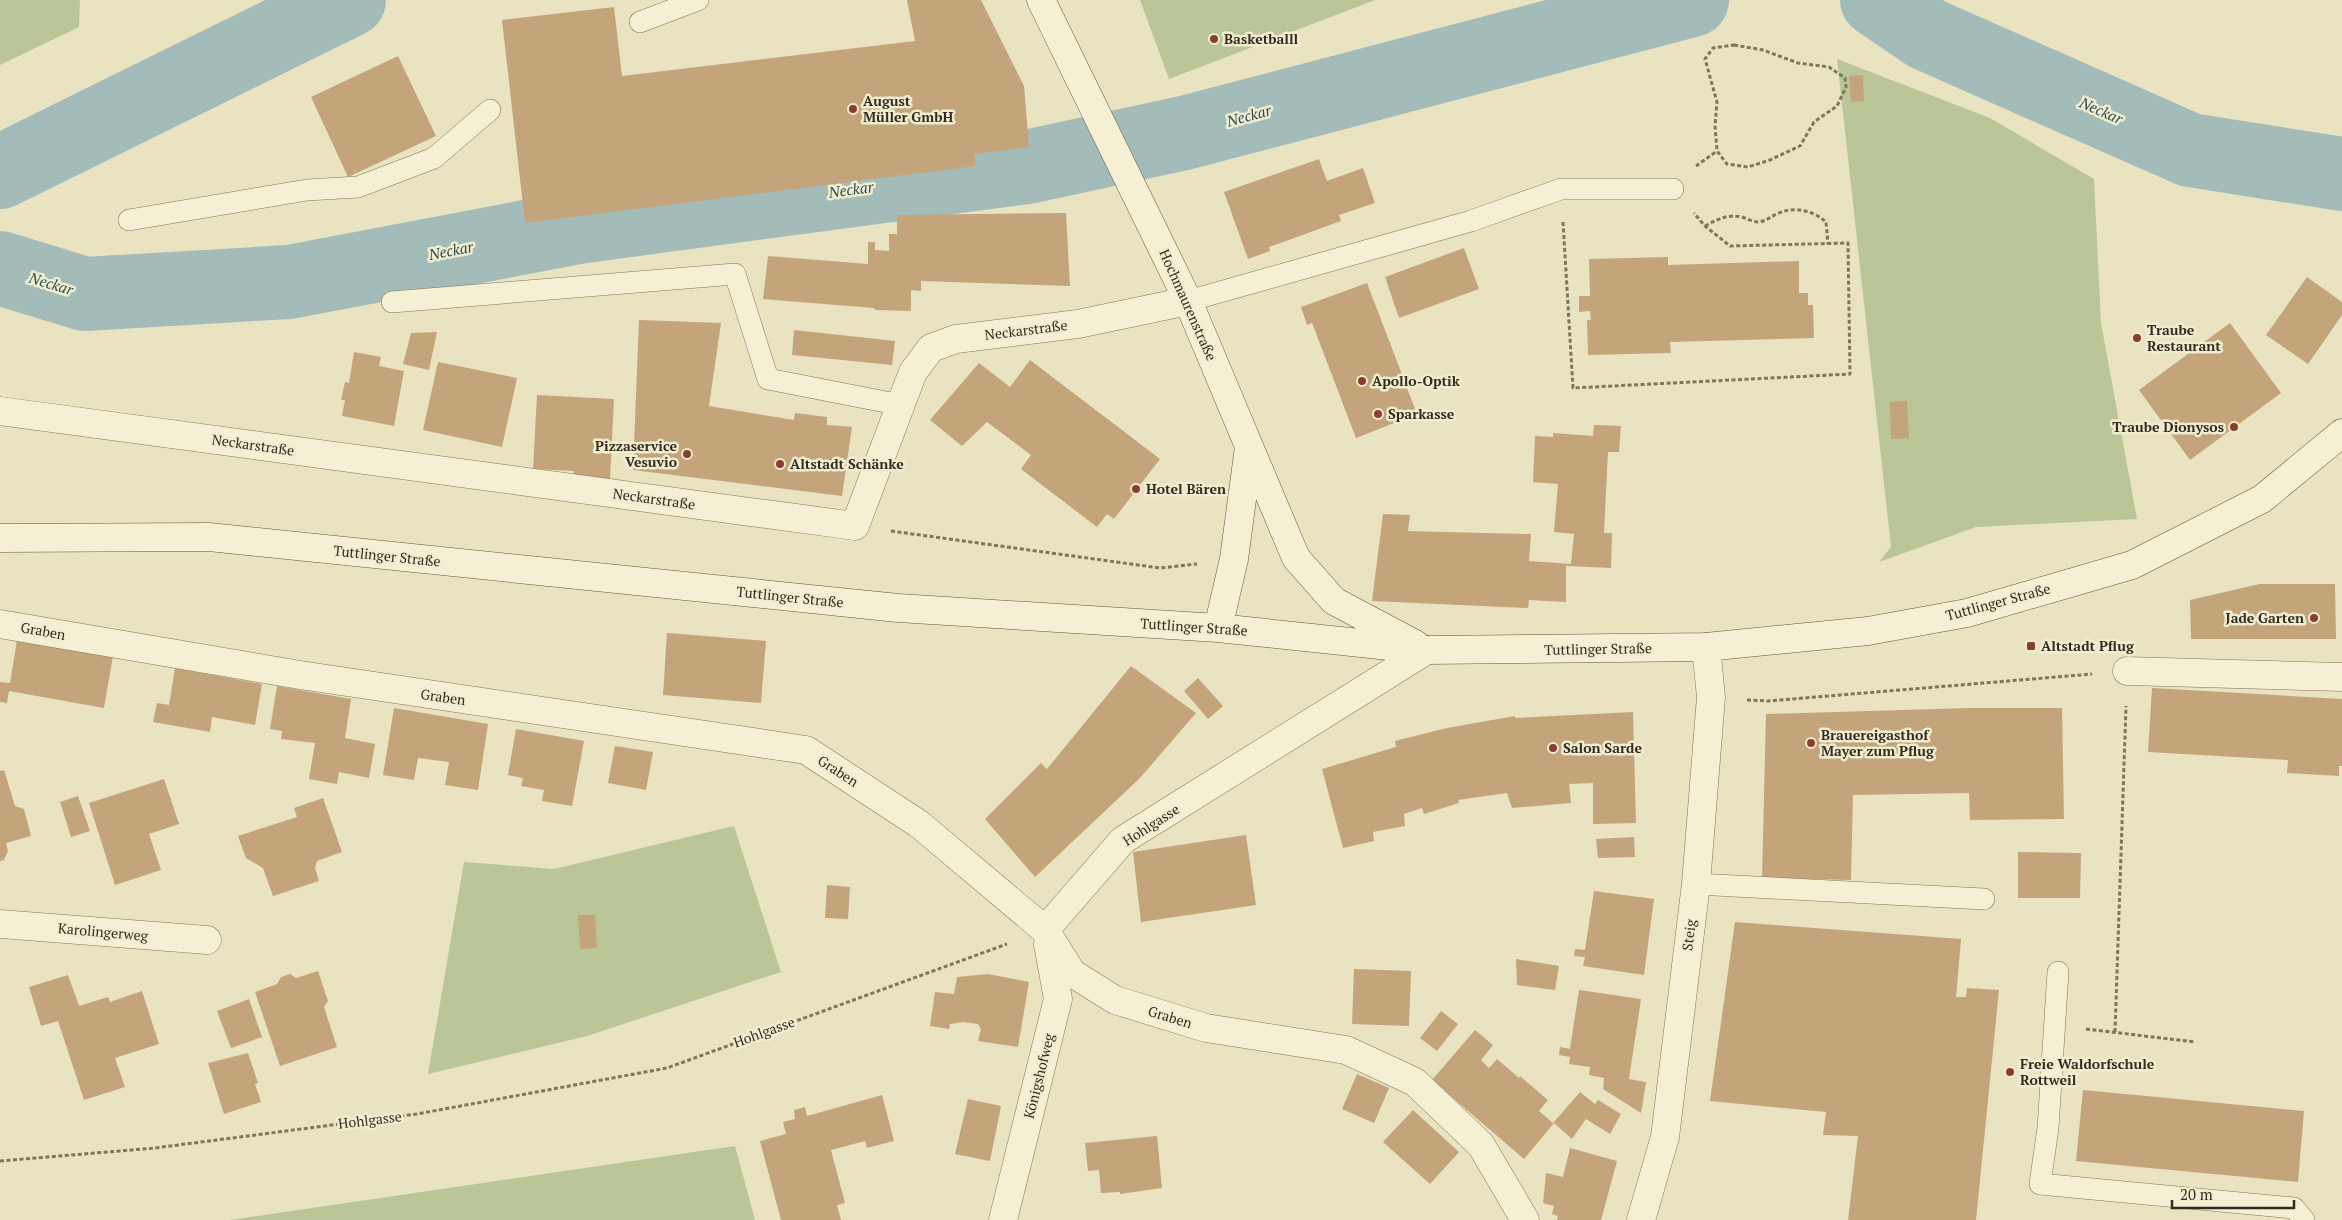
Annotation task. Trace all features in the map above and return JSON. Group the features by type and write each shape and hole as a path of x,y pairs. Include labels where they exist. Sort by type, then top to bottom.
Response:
{"street":[{"name":"Hochmaurenstraße","path":"1041,0 1188,301 1296,558 1334,601 1427,650"},
{"name":"Neckarstraße","path":"0,411 855,526 913,372 931,348 956,339 1078,324 1188,301"},
{"name":"Tuttlinger Straße","path":"0,538 209,537 898,608 1218,628 1427,650 1706,647 1868,631 1966,614 2132,565 2262,499 2342,433"},
{"path":"1218,628 1234,559 1249,446"},
{"name":"Graben","path":"0,624 300,675 806,750 919,824 1045,930 1072,973 1115,1000 1206,1028 1346,1050 1415,1082 1481,1145 1525,1220"},
{"name":"Steig","path":"1642,1220 1665,1137 1696,884 1711,697 1706,647"},
{"name":"Hohlgasse","path":"1045,930 1123,840 1427,650"},
{"path":"2127,671 2342,678"},
{"name":"Karolingerweg","path":"0,924 207,940"},
{"name":"Königshofweg","path":"1003,1220 1058,999 1045,930"}],"lane":[{"path":"640,22 698,0"},
{"path":"129,220 307,190 358,187 434,158 490,110"},
{"path":"1188,301 1471,222 1561,189 1673,189"},
{"path":"392,302 735,274 768,379 901,405"},
{"path":"1696,884 1984,899"},
{"path":"2058,972 2048,1128 2040,1184 2294,1208 2304,1220"}],"path":[{"path":"1734,45 1763,50 1798,63 1829,67 1844,78 1846,87 1837,106 1833,110 1814,122 1800,146 1770,160 1748,167 1727,164 1717,151 1715,126 1717,102 1705,59 1713,48 1734,45"},
{"path":"1561,189 1573,388 1850,374 1848,244 1730,246 1705,226 1673,189"},
{"path":"1705,226 1722,216 1740,217 1757,222 1766,220 1780,212 1798,209 1819,216 1826,222 1828,244"},
{"path":"855,526 1160,568 1234,559"},
{"path":"1711,697 1768,702 2127,671 2115,1032"},
{"name":"Hohlgasse","path":"0,1161 155,1148 418,1114 667,1068 1045,930"},
{"path":"2054,1025 2195,1042"}],"green space":[{"path":"0,0 80,0 79,27 0,65"},
{"name":"Basketballl","path":"1140,0 1375,0 1169,79"},
{"path":"1837,59 1990,118 2094,179 2101,323 2137,519 1976,527 1879,562 1891,547"},
{"path":"734,826 781,972 587,1036 428,1074 464,862 554,869"},
{"path":"735,1146 755,1220 230,1220"}],"building":[{"path":"907,0 981,0 1024,86 1029,147 974,154 976,166 525,223 502,20 614,7 622,76 915,41"},
{"path":"398,56 436,136 348,177 311,97"},
{"path":"1863,75 1864,101 1851,102 1849,76"},
{"path":"1319,159 1327,181 1363,168 1375,203 1339,215 1341,221 1269,247 1270,251 1248,259 1224,192"},
{"path":"1066,213 1070,286 921,281 921,291 911,290 911,311 876,310 873,308 763,299 768,256 868,264 868,242 875,242 875,250 889,251 889,234 897,234 897,215"},
{"path":"1464,248 1479,289 1399,318 1385,277"},
{"path":"1668,257 1668,265 1799,261 1799,293 1808,293 1808,305 1813,305 1814,338 1670,342 1671,353 1588,355 1587,320 1591,320 1590,311 1579,312 1579,296 1590,296 1589,259"},
{"path":"2307,277 2342,302 2342,315 2308,364 2266,335"},
{"path":"1367,283 1417,414 1356,438 1312,323 1307,325 1301,307"},
{"path":"639,320 721,323 709,406 794,420 795,413 827,417 827,425 852,427 842,496 633,470"},
{"path":"2230,323 2281,393 2190,460 2139,390"},
{"path":"794,330 895,341 892,365 792,355"},
{"path":"437,332 429,370 403,364 411,333"},
{"path":"354,352 381,357 379,366 404,371 394,426 342,416 345,400 341,400 345,382 349,383"},
{"path":"1030,360 1160,459 1114,519 1107,514 1097,527 1021,469 1031,455 987,422 962,446 930,420 979,363 1010,387"},
{"path":"438,362 517,378 502,447 423,430"},
{"path":"537,395 614,399 610,479 573,477 574,471 533,469"},
{"path":"1907,401 1909,438 1891,439 1890,402"},
{"path":"1594,425 1621,426 1619,452 1608,452 1604,533 1612,533 1611,568 1566,566 1566,602 1529,600 1528,608 1372,601 1383,514 1410,515 1408,531 1531,534 1529,561 1571,564 1574,534 1554,532 1558,484 1533,482 1535,436 1553,437 1553,433 1593,436"},
{"path":"2260,584 2335,584 2336,639 2191,639 2190,600"},
{"path":"667,633 766,641 761,703 663,695"},
{"path":"17,640 113,656 104,708 9,691 7,703 0,702 0,682 10,683"},
{"path":"1131,666 1196,713 1140,778 1035,877 985,819 1041,763 1047,769"},
{"path":"175,668 262,684 255,725 212,717 210,732 153,722 157,703 169,705"},
{"path":"1198,678 1223,706 1208,719 1184,691"},
{"path":"277,686 351,699 345,738 375,744 369,778 339,772 337,784 309,779 315,743 281,739 282,731 270,729"},
{"path":"2152,688 2342,699 2342,766 2339,766 2339,776 2287,773 2288,760 2148,752"},
{"path":"394,708 488,724 478,790 445,785 449,762 418,758 414,780 383,775"},
{"path":"1968,708 2062,708 2064,819 1970,820 1969,793 1853,795 1851,880 1762,878 1766,714"},
{"path":"1633,712 1636,823 1593,824 1593,783 1569,784 1571,803 1512,808 1507,793 1458,800 1459,803 1424,814 1422,808 1404,814 1405,826 1373,832 1374,841 1343,848 1322,769 1396,747 1395,741 1447,728 1515,716 1515,718"},
{"path":"516,729 584,741 572,806 542,801 544,790 521,786 523,778 508,775"},
{"path":"615,746 653,752 646,790 608,783"},
{"path":"4,770 15,806 24,809 31,836 6,843 8,851 4,860 0,861 0,771"},
{"path":"164,779 179,824 149,834 161,870 115,885 89,803"},
{"path":"78,796 90,831 71,837 60,802"},
{"path":"323,798 342,852 317,861 315,868 319,881 273,896 263,868 246,858 238,836 297,817 294,808"},
{"path":"1246,835 1256,905 1141,922 1133,852"},
{"path":"1634,837 1635,857 1598,858 1596,839"},
{"path":"2018,852 2081,853 2080,898 2018,898"},
{"path":"827,885 850,887 848,919 825,918"},
{"path":"1594,891 1654,899 1644,975 1583,966 1585,957 1574,956 1575,949 1585,950"},
{"path":"578,915 595,915 597,948 580,949"},
{"path":"1735,922 1961,939 1956,997 1966,997 1967,988 1999,990 1976,1220 1848,1220 1858,1136 1823,1135 1826,1112 1710,1101"},
{"path":"1516,959 1559,966 1555,990 1517,985"},
{"path":"1354,969 1411,971 1409,1026 1352,1024"},
{"path":"318,971 328,1001 324,1007 337,1047 280,1066 255,992 277,984 281,977 290,974 296,978"},
{"path":"988,974 1029,982 1018,1047 978,1041 981,1029 978,1024 963,1022 950,1024 949,1029 930,1026 935,992 954,994 957,977"},
{"path":"68,975 79,1006 108,997 110,1002 142,991 159,1044 115,1058 125,1087 84,1100 58,1021 41,1026 29,987"},
{"path":"1579,990 1641,999 1629,1079 1646,1082 1641,1113 1603,1089 1604,1078 1589,1075 1590,1067 1569,1064 1570,1057 1559,1055 1560,1047 1570,1049"},
{"path":"249,999 262,1037 231,1048 217,1011"},
{"path":"1441,1011 1458,1024 1437,1051 1420,1038"},
{"path":"1475,1030 1493,1045 1481,1060 1489,1068 1497,1059 1548,1100 1539,1111 1553,1123 1580,1092 1595,1104 1598,1100 1621,1114 1610,1134 1586,1119 1572,1139 1554,1123 1524,1159 1432,1080"},
{"path":"248,1053 258,1083 255,1084 261,1102 224,1114 208,1063"},
{"path":"1357,1074 1389,1088 1374,1123 1342,1109"},
{"path":"2083,1090 2304,1111 2298,1182 2076,1161"},
{"path":"882,1095 894,1141 867,1148 865,1141 831,1150 845,1203 837,1205 841,1220 781,1220 760,1141 786,1134 783,1122 795,1119 794,1110 805,1107 807,1116"},
{"path":"968,1099 1001,1106 990,1161 955,1154"},
{"path":"1413,1110 1459,1152 1430,1184 1383,1142"},
{"path":"1157,1136 1162,1188 1120,1194 1120,1192 1101,1193 1099,1170 1088,1171 1085,1143"},
{"path":"1570,1148 1617,1161 1601,1220 1557,1220 1558,1216 1552,1214 1554,1206 1543,1203 1546,1173 1563,1177"}],"waterway":[{"name":"Neckar","path":"0,172 349,0"},
{"name":"Neckar","path":"0,268 85,294 289,282 584,226 1027,167 1184,133 1692,0"},
{"name":"Neckar","path":"1877,0 1927,34 2190,150 2342,174"}],"place":[{"name":"Basketballl","path":"1214,39"},
{"name":"August Müller GmbH","path":"853,109"},
{"name":"Traube Restaurant","path":"2137,338"},
{"name":"Apollo-Optik","path":"1362,381"},
{"name":"Sparkasse","path":"1378,414"},
{"name":"Traube Dionysos","path":"2234,427"},
{"name":"Pizzaservice Vesuvio","path":"687,454"},
{"name":"Altstadt Schänke","path":"780,464"},
{"name":"Hotel Bären","path":"1136,489"},
{"name":"Jade Garten","path":"2314,618"},
{"name":"Altstadt Pflug","path":"2031,646"},
{"name":"Brauereigasthof Mayer zum Pflug","path":"1811,743"},
{"name":"Salon Sarde","path":"1553,748"},
{"name":"Freie Waldorfschule Rottweil","path":"2010,1072"}]}
